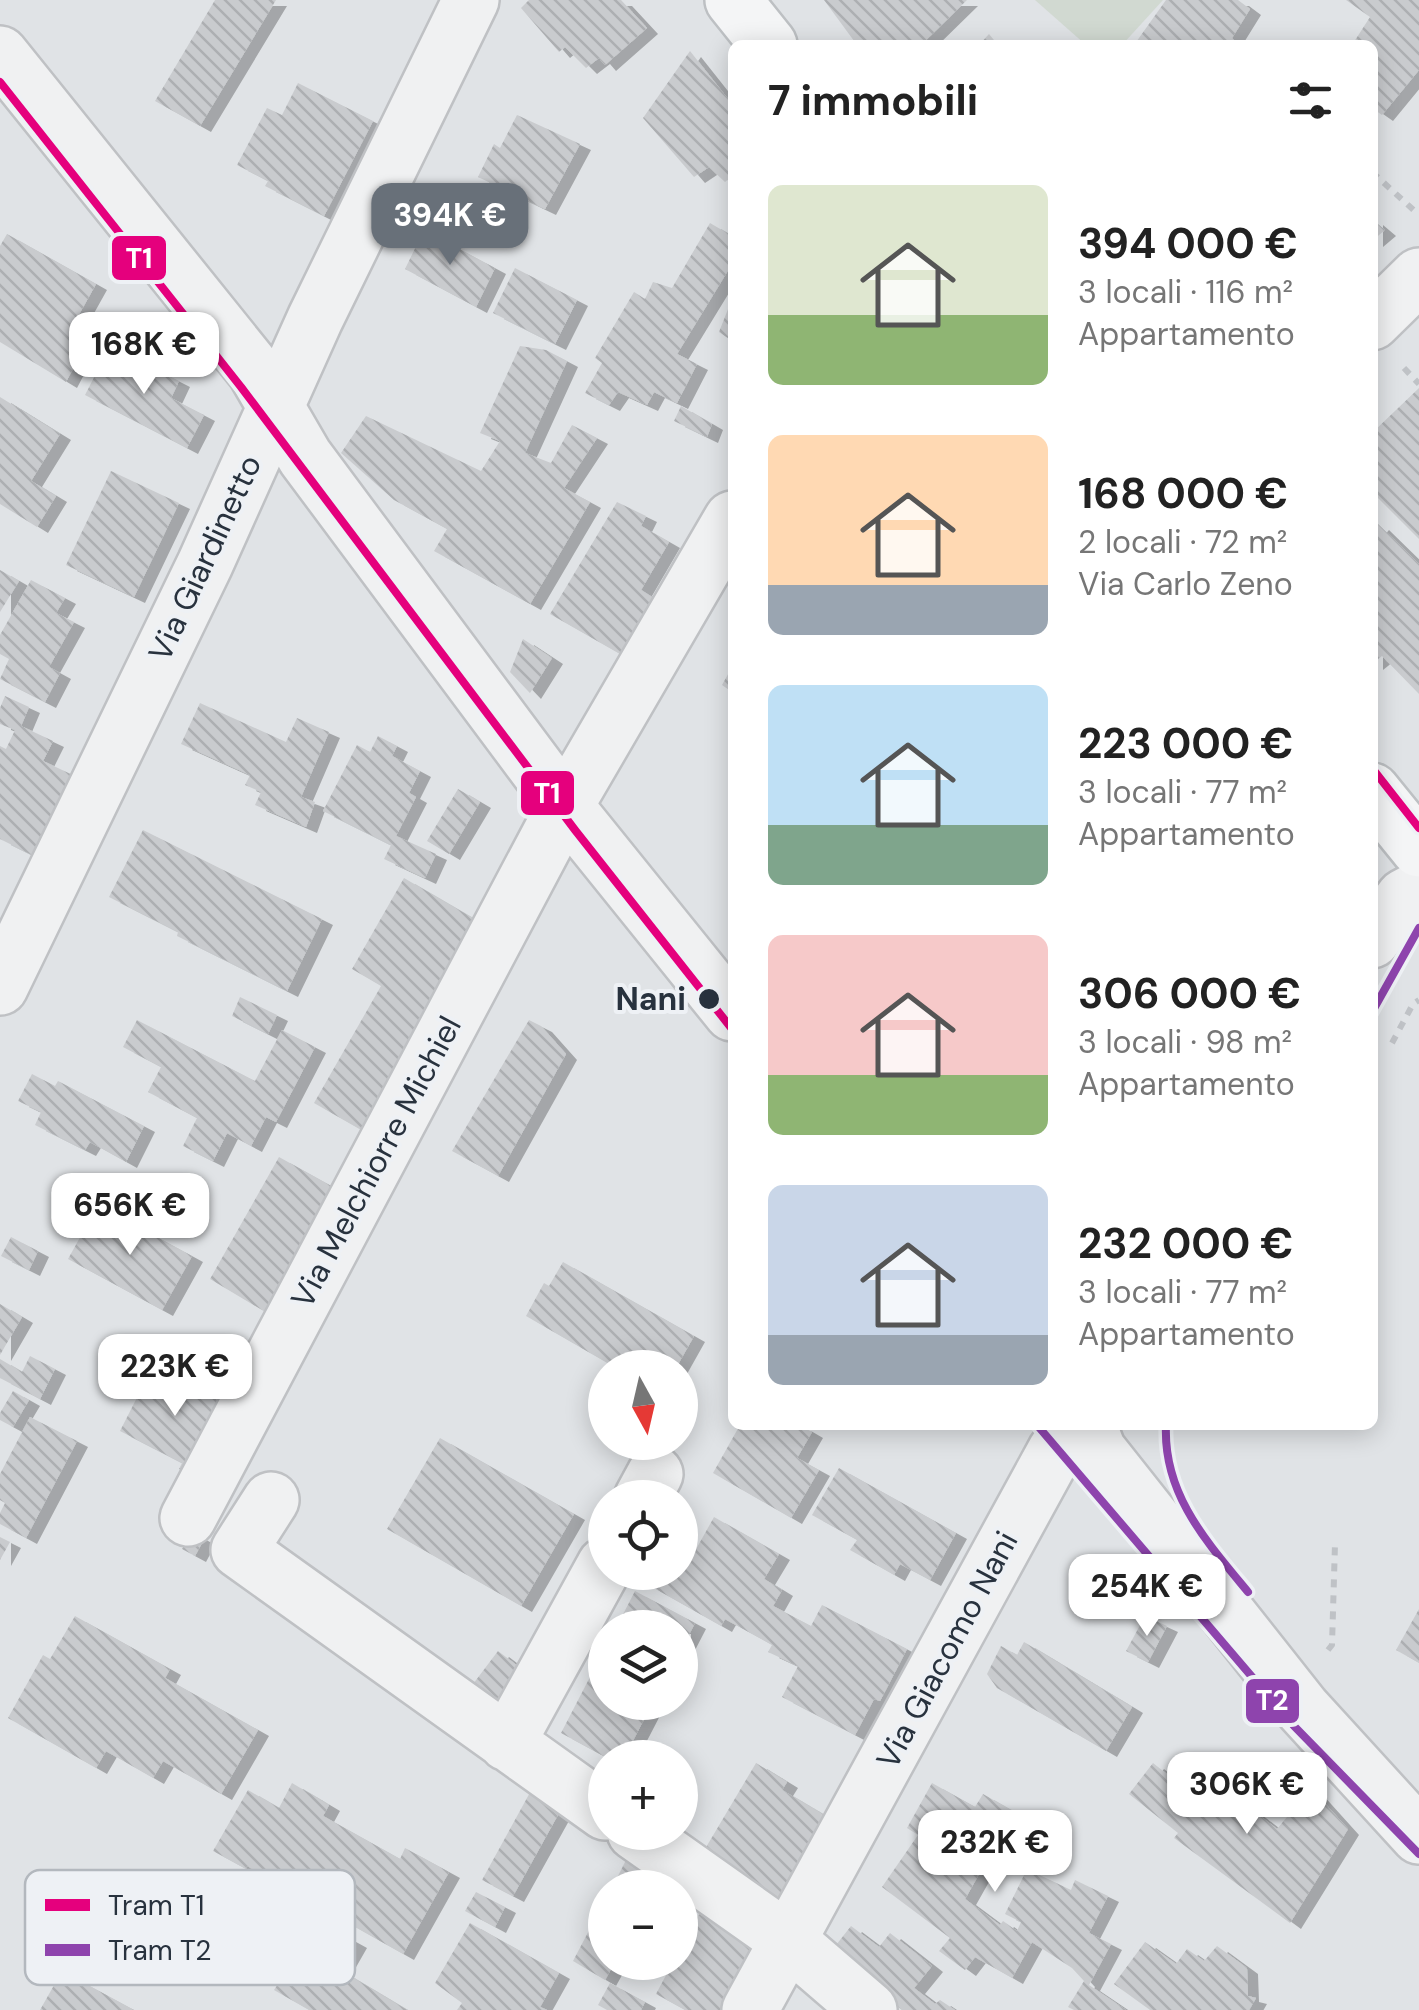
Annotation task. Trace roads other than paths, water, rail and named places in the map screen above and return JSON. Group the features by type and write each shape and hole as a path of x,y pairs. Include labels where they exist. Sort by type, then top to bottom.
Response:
{"main road":[{"path":"732,0 766,40"},
{"path":"1378,799 1419,850"}],"street":[{"path":"276,410 315,319 471,0"},
{"path":"0,54 255,372 276,410"},
{"path":"1378,316 1419,276"},
{"name":"Via Giardinetto","path":"276,410 305,458 565,806"},
{"name":"Via Giardinetto","path":"0,987 20,896 276,410"},
{"name":"Via Melchiorre Michiel","path":"188,1518 565,806 728,527"},
{"path":"565,806 728,1008"},
{"path":"1378,932 1404,898 1419,889"},
{"name":"Via Giacomo Nani","path":"750,2010 1056,1450 1084,1430"},
{"path":"1091,1430 1098,1450 1286,1686 1419,1836"},
{"path":"271,1500 239,1550 588,1800"},
{"path":"507,1743 591,1590"},
{"path":"660,1850 789,1941 869,2010"}],"tram line":[{"name":"T1","path":"0,82 241,387 575,830 728,1024"},
{"name":"T1","path":"1378,776 1419,828"},
{"name":"T2","path":"1378,1001 1419,928"},
{"name":"T2","path":"1041,1430 1294,1726 1419,1854"},
{"name":"T2","path":"1166,1430 1172,1473 1190,1515 1248,1592"}],"place":[{"name":"Nani","path":"709,999"}]}
